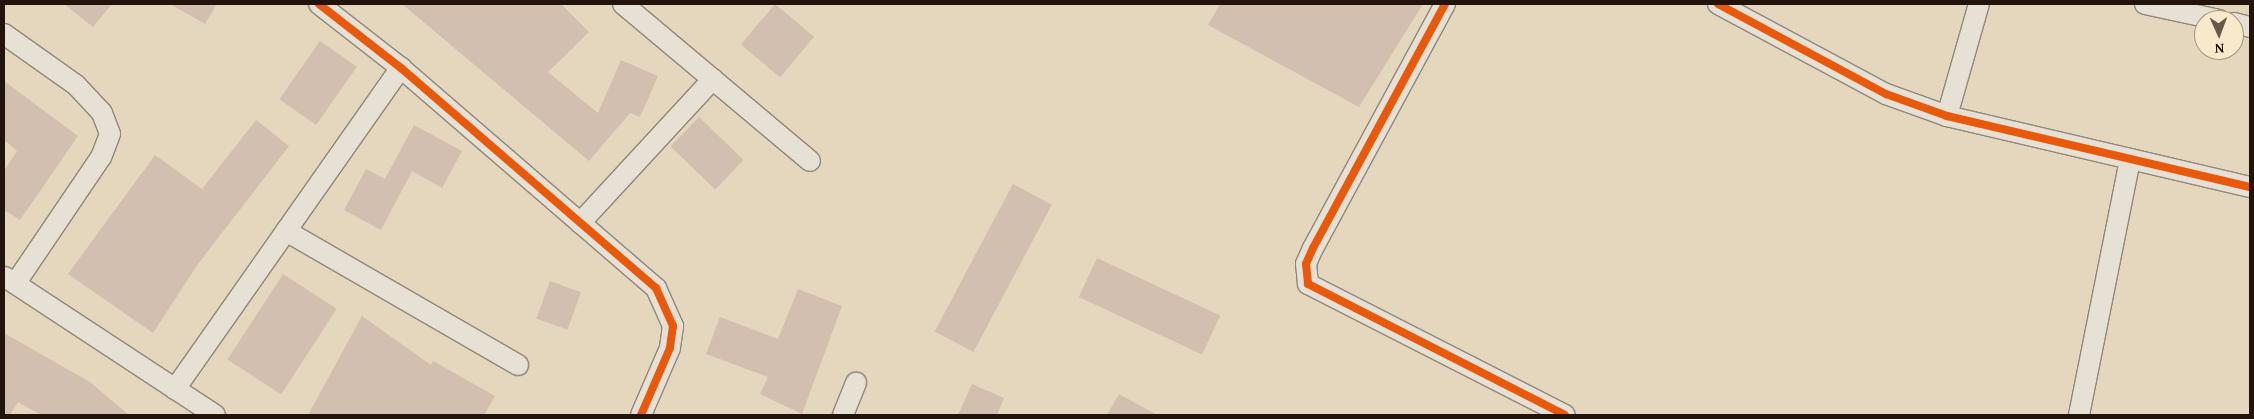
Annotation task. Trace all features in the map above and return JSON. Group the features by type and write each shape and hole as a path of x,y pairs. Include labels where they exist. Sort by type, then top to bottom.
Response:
{"street":[{"path":"319,4 400,68 656,288 673,326 670,348 641,415"},
{"path":"624,4 810,161"},
{"path":"1445,4 1313,248 1306,264 1308,284 1565,415"},
{"path":"1718,4 1886,94 1947,116 2250,187"},
{"path":"1947,116 1979,4"},
{"path":"2145,4 2194,15"},
{"path":"4,34 76,85 102,113 110,134 101,157 9,280 216,415"},
{"path":"176,389 400,68"},
{"path":"580,222 713,78"},
{"path":"2079,415 2130,159"},
{"path":"286,231 518,366"},
{"path":"843,415 856,383"}],"building":[{"path":"64,4 112,4 93,27"},
{"path":"170,4 217,4 205,24"},
{"path":"402,4 561,4 589,32 548,72 598,113 621,60 658,76 640,117 630,113 589,161"},
{"path":"775,4 814,37 780,77 741,45"},
{"path":"1220,4 1423,4 1359,107 1208,25"},
{"path":"320,41 357,67 316,125 279,99"},
{"path":"4,81 78,136 20,220 4,210 4,171 17,151 4,140"},
{"path":"699,117 744,160 715,190 671,146"},
{"path":"256,120 289,146 198,264 153,333 68,274 155,155 202,189"},
{"path":"414,125 462,151 442,188 412,171 381,230 344,210 366,169 385,179"},
{"path":"1013,184 1052,205 973,352 935,331"},
{"path":"1097,258 1220,315 1202,354 1079,297"},
{"path":"283,274 337,309 281,394 227,360"},
{"path":"550,281 581,292 567,330 536,319"},
{"path":"798,289 842,306 802,414 760,394 768,377 706,354 720,317 778,339"},
{"path":"362,316 431,365 433,361 495,396 484,415 308,415"},
{"path":"4,333 90,382 129,415 41,415 18,402 10,415 4,415"},
{"path":"972,384 1004,398 997,415 958,415"},
{"path":"1119,394 1157,415 1107,415"}],"cycle path":[{"path":"319,4 401,68 656,288 673,326 670,348 641,415"},
{"path":"1445,4 1313,248 1306,264 1308,284 1565,415"},
{"path":"1718,4 1886,94 1947,116 2250,187"}]}
